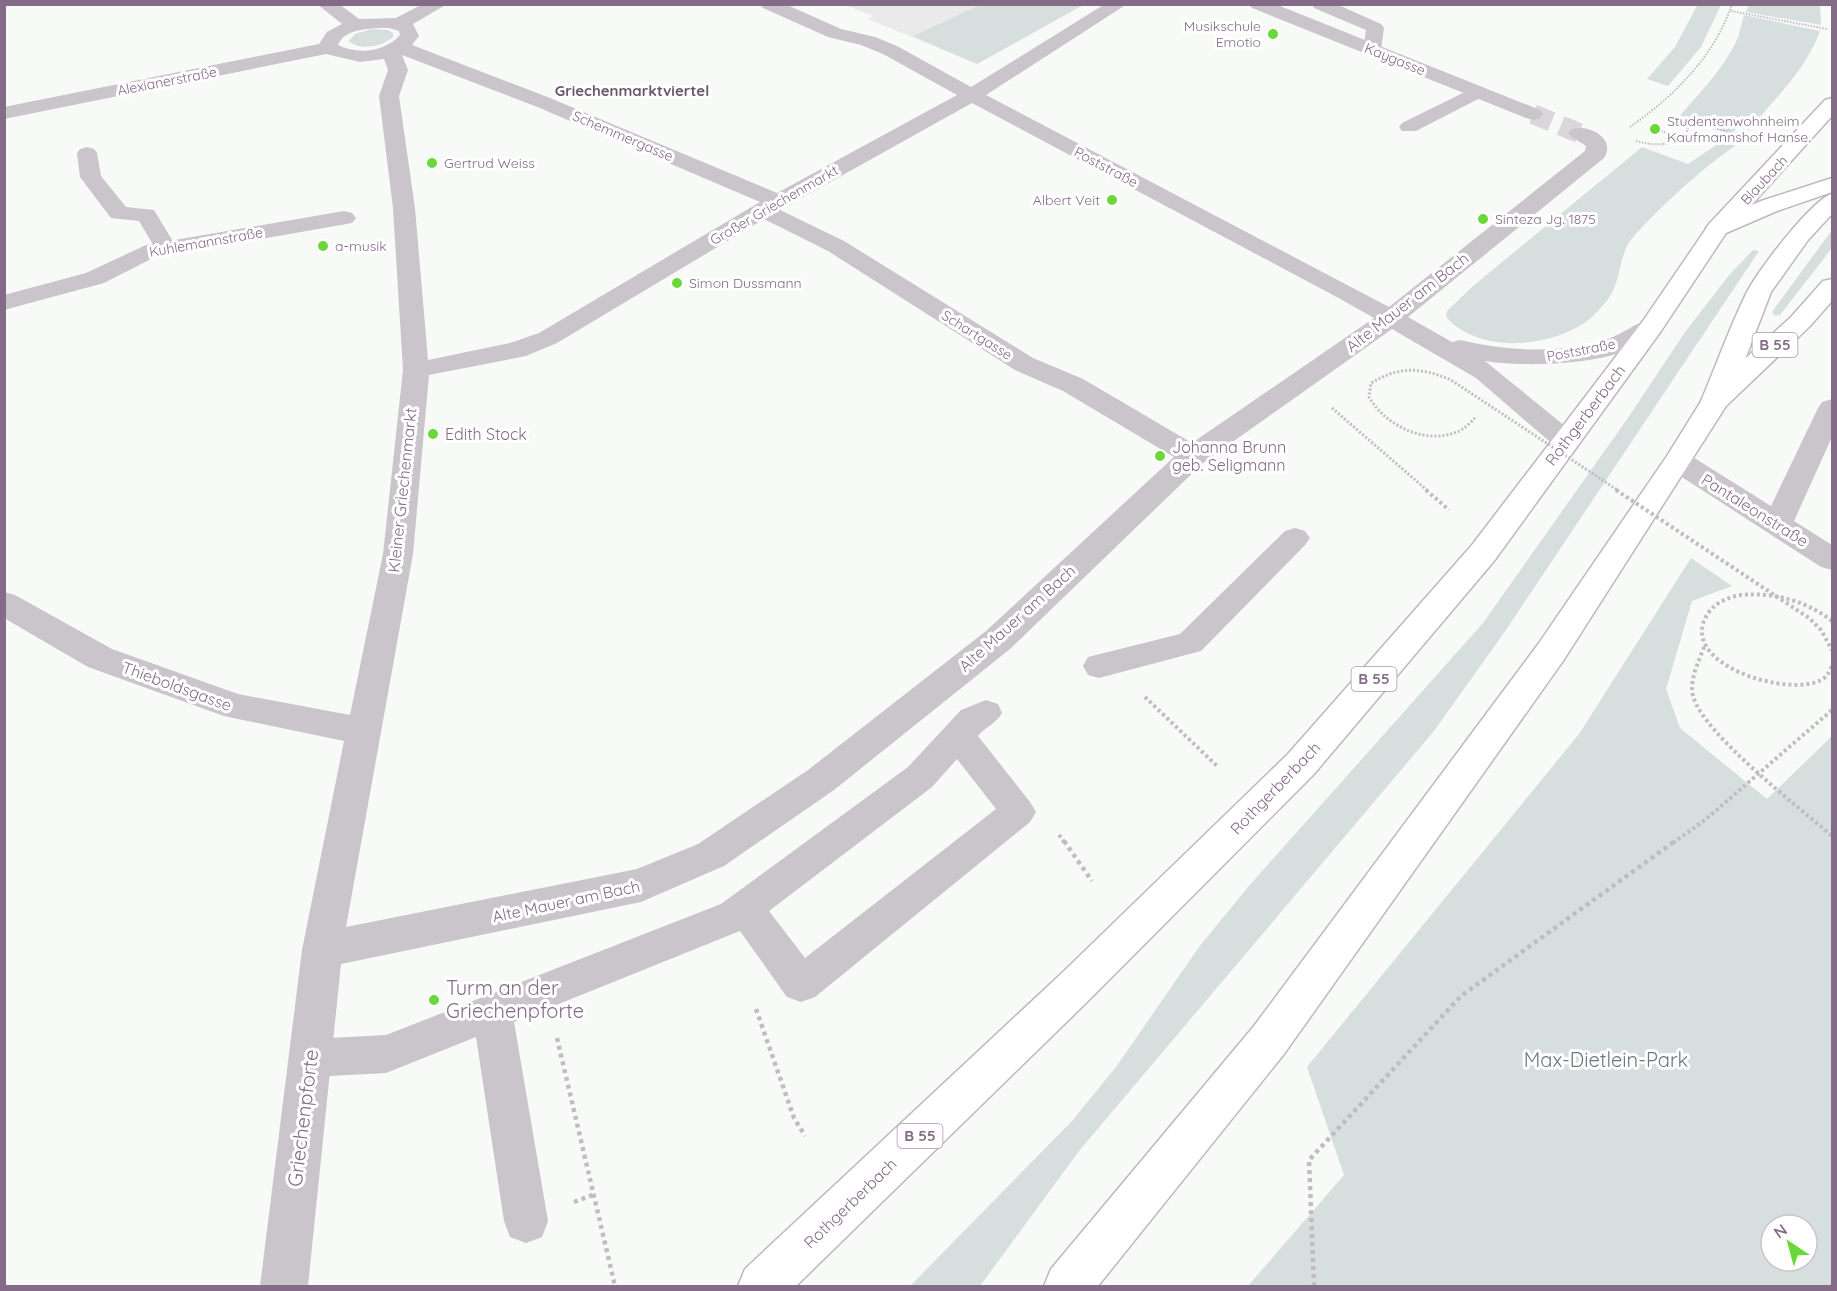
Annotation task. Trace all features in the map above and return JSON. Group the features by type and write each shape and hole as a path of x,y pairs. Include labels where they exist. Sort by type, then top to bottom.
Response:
{"main road":[{"name":"Blaubach","path":"1718,228 1833,104"},
{"path":"1718,228 1769,206 1833,185"},
{"path":"1715,401 1759,292 1800,235 1833,201"},
{"name":"Rothgerberbach","path":"762,1287 1077,986 1300,764 1484,553 1652,326 1718,228"},
{"name":"B 55","path":"1068,1287 1269,1040 1551,652 1678,461 1715,401 1800,322 1833,286"}],"street":[{"path":"326,4 356,25"},
{"path":"395,49 355,56 344,55 329,48 328,42 333,35 356,25 378,22 398,24 438,4"},
{"name":"Poststraße","path":"770,4 835,33 868,41 890,50 1391,318 1485,372 1566,441"},
{"name":"Großer Griechenmarkt","path":"416,369 516,350 548,338 771,206 972,95 1118,4"},
{"name":"Kaygasse","path":"1258,4 1533,114"},
{"name":"Kleiner Griechenmarkt","path":"322,950 362,731 398,554 416,369 404,208 380,84 398,70 395,49 411,36 406,27 398,24"},
{"name":"Alexianerstraße","path":"4,112 329,48"},
{"name":"Schemmergasse","path":"395,49 561,110 771,206"},
{"path":"355,56 380,84"},
{"name":"Alte Mauer am Bach","path":"322,950 641,885 711,855 821,780 998,640 1193,456 1391,318 1596,153 1588,138"},
{"name":"Schartgasse","path":"771,206 1024,364 1073,385 1193,456"},
{"name":"Kuhlemannstraße","path":"4,303 95,278 146,252 344,218"},
{"name":"Poststraße","path":"1436,343 1485,354 1523,358 1553,357 1621,343 1652,326"},
{"path":"1778,524 1833,408"},
{"name":"Pantaleonstraße","path":"1678,461 1833,559"},
{"name":"Thieboldsgasse","path":"4,603 100,658 236,708 362,731"},
{"name":"Griechenpforte","path":"284,1287 322,950"}],"lane":[{"path":"1320,4 1375,28 1372,50"},
{"path":"1409,127 1477,92"},
{"path":"87,153 91,177 119,213 146,215 166,248"},
{"path":"1104,664 1190,642 1295,538"},
{"path":"310,1058 386,1054 734,916 920,777 972,724 1018,812 801,984 745,908"},
{"path":"492,1012 526,1221"}],"path":[{"path":"1636,123 1676,92 1702,61 1731,11 1732,4"},
{"path":"1731,11 1827,29"},
{"path":"1643,144 1672,144 1683,139 1688,134 1689,122 1750,137"},
{"path":"1660,131 1683,139"},
{"path":"1475,418 1469,426 1450,435 1412,433 1381,416 1368,398 1369,389 1380,375 1407,369 1451,380 1809,618 1821,630 1833,650"},
{"path":"1353,426 1449,510"},
{"path":"1833,621 1810,606 1763,594 1741,595 1714,604 1707,613 1701,634 1704,647 1693,681 1693,696 1701,714 1718,734 1833,836"},
{"path":"1704,647 1738,670 1772,683 1796,686 1816,683 1823,680 1833,666"},
{"path":"1104,664 1217,765"},
{"path":"1314,1287 1309,1160 1461,996 1705,820 1833,710"},
{"path":"546,991 615,1287"},
{"path":"755,1007 794,1118 806,1136"}],"shaded area":[{"path":"845,5 1083,5 977,64 868,19 873,16"}],"green space":[{"path":"982,4 1083,5 977,64 913,36"},
{"path":"1698,4 1721,5 1701,47 1668,86 1647,79 1675,47"},
{"path":"1749,5 1820,5 1821,25 1746,12"},
{"path":"1744,15 1820,31 1798,71 1749,130 1738,127 1731,134 1679,117 1724,63 1737,39"},
{"path":"371,29 388,30 393,33 393,37 371,47 359,46 349,41 355,34"},
{"path":"1722,141 1736,145 1682,188 1634,236 1625,250 1612,292 1601,308 1586,322 1553,337 1534,342 1514,343 1495,342 1476,337 1460,329 1446,317 1447,311 1473,286 1642,147 1688,164"},
{"path":"1832,230 1832,248 1780,315 1775,316 1772,312"},
{"path":"1753,250 1759,251 1506,630 1434,731 1079,1151 980,1286 910,1286 1072,1121 1116,1067 1199,947 1248,887 1483,623 1630,415 1685,332 1730,274"},
{"name":"Max-Dietlein-Park","path":"1691,558 1732,586 1692,601 1666,689 1680,728 1767,799 1832,736 1832,1286 1248,1286 1344,1175 1307,1067 1579,734"}],"tunnel":[{"path":"1533,114 1579,133"}],"place":[{"name":"Musikschule Emotio","path":"1273,34"},
{"name":"Studentenwohnheim Kaufmannshof Hanse.","path":"1655,129"},
{"name":"Gertrud Weiss","path":"432,163"},
{"name":"Albert Veit","path":"1112,200"},
{"name":"Sinteza Jg. 1875","path":"1483,219"},
{"name":"a-musik","path":"323,246"},
{"name":"Simon Dussmann","path":"677,283"},
{"name":"Edith Stock","path":"433,434"},
{"name":"Johanna Brunn geb. Seligmann","path":"1160,456"},
{"name":"Turm an der Griechenpforte","path":"434,1000"}],"district":[{"name":"Griechenmarktviertel","path":"632,91"}]}
